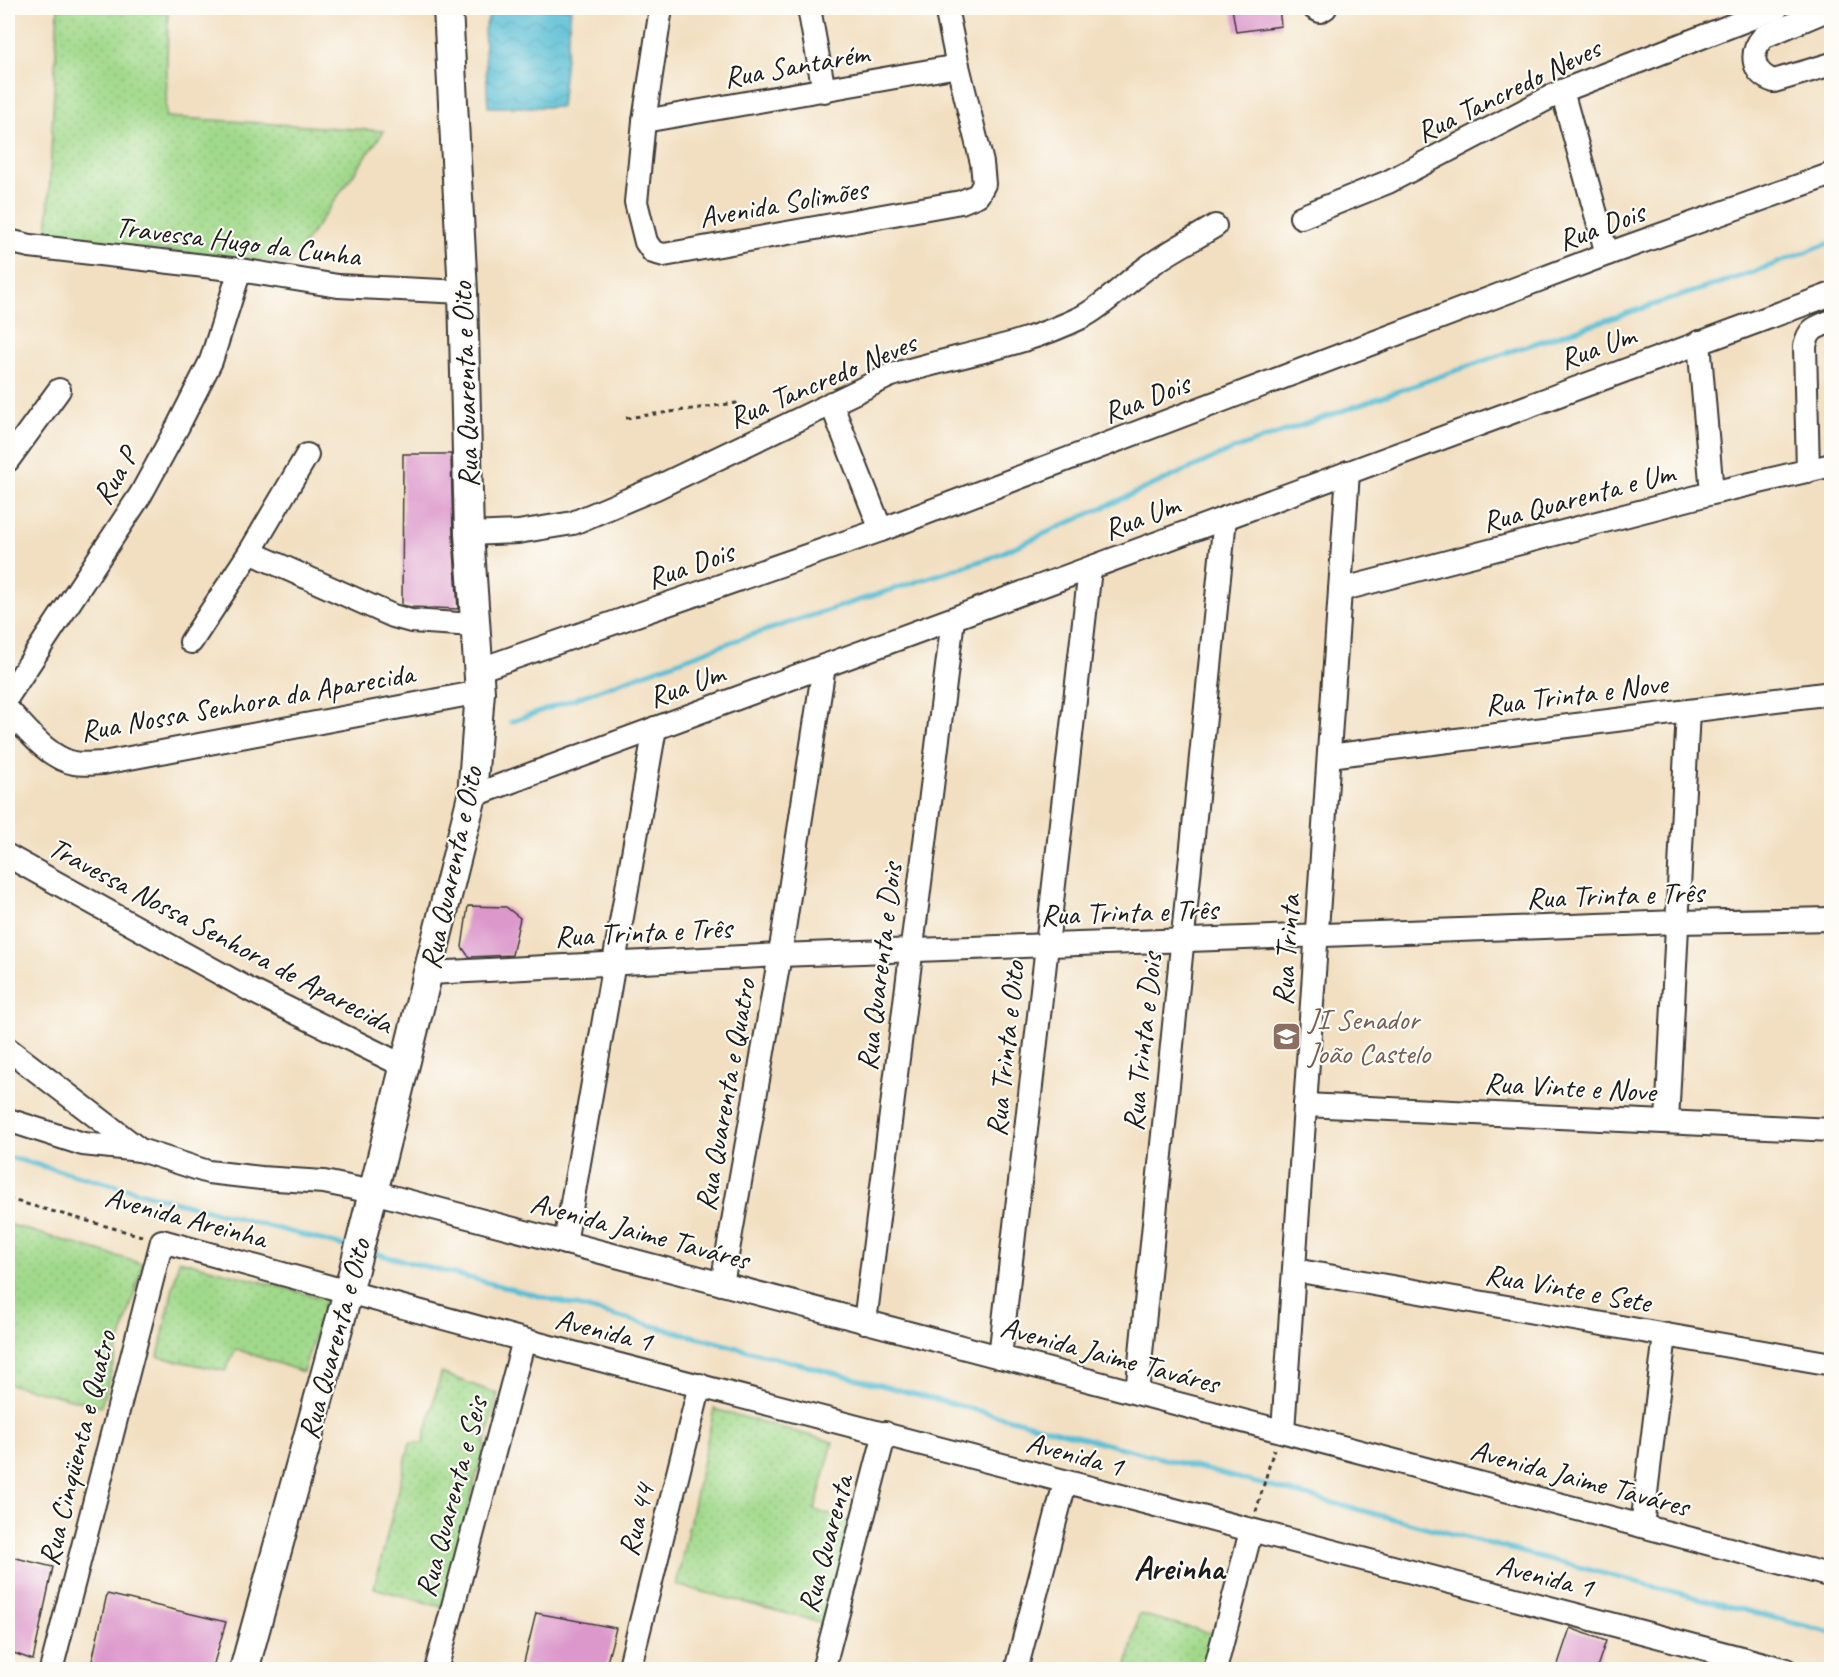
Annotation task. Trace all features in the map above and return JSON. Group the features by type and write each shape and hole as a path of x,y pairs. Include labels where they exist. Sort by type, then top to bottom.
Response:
{"main road":[{"name":"Rua Quarenta e Oito","path":"244,1670 349,1287 472,796 479,681 469,534 463,292 448,8"}],"street":[{"name":"Avenida Solimões","path":"661,8 644,121 636,202 646,242 653,252 664,255 961,202 978,195 984,184 982,163 946,8"},
{"path":"809,8 824,91"},
{"path":"1314,8 1320,11 1325,8"},
{"name":"Rua Tancredo Neves","path":"1301,217 1388,182 1562,91 1777,8"},
{"path":"1832,8 1763,37 1755,45 1753,55 1757,68 1765,78 1774,81 1832,64"},
{"name":"Rua Santarém","path":"644,121 958,66"},
{"path":"1562,91 1607,254"},
{"name":"Rua Dois","path":"479,681 881,531 1607,254 1832,174"},
{"name":"Rua Tancredo Neves","path":"469,534 518,532 573,523 639,496 889,376 974,354 1048,331 1084,316 1151,264 1215,226"},
{"name":"Travessa Hugo da Cunha","path":"8,241 30,246 240,270 338,286 463,292"},
{"name":"Rua P","path":"8,696 141,494 211,362 240,270"},
{"name":"Rua Um","path":"472,796 1832,294"},
{"path":"1808,471 1805,346 1808,334 1815,328 1832,321"},
{"path":"1699,342 1712,493"},
{"path":"8,460 59,390"},
{"path":"831,403 881,531"},
{"path":"191,642 250,552 307,455"},
{"name":"Rua Quarenta e Um","path":"1340,590 1712,493 1832,465"},
{"name":"Rua Trinta","path":"1278,1441 1294,1270 1348,472"},
{"name":"Rua Trinta e Dois","path":"1137,1393 1225,518"},
{"path":"250,552 393,616 411,621 474,625"},
{"name":"Rua Trinta e Oito","path":"1000,1357 1090,569"},
{"name":"Rua Quarenta e Dois","path":"865,1322 953,619"},
{"name":"Rua Quarenta e Quatro","path":"722,1284 780,955 824,666"},
{"name":"Rua Nossa Senhora da Aparecida","path":"8,710 61,759 76,764 103,763 479,681"},
{"name":"Rua Trinta e Nove","path":"1329,756 1832,693"},
{"path":"1667,1122 1688,711"},
{"path":"565,1243 655,728"},
{"name":"Travessa Nossa Senhora de Aparecida","path":"8,856 250,990 406,1066"},
{"name":"Rua Trinta e Três","path":"429,973 780,955 1678,922 1832,919"},
{"path":"8,1049 140,1150"},
{"name":"Rua Vinte e Nove","path":"1305,1105 1832,1130"},
{"path":"8,1120 83,1144 140,1150 208,1172 324,1182 373,1192"},
{"name":"Avenida Jaime Taváres","path":"373,1192 1137,1393 1278,1441 1642,1526 1832,1576"},
{"name":"Avenida Areinha","path":"162,1241 349,1287"},
{"name":"Rua Cinqüenta e Quatro","path":"51,1670 162,1241"},
{"name":"Rua Vinte e Sete","path":"1294,1270 1832,1364"},
{"name":"Avenida 1","path":"349,1287 524,1340 1787,1670"},
{"path":"1642,1526 1665,1335"},
{"name":"Rua Quarenta e Seis","path":"436,1670 524,1340"},
{"name":"Rua 44","path":"630,1670 700,1385"},
{"name":"Rua Quarenta","path":"823,1670 885,1433"},
{"path":"1016,1670 1065,1483"},
{"path":"1215,1670 1251,1531"}],"path":[{"path":"626,418 736,403 753,441"},
{"name":"Avenida Areinha","path":"8,1199 162,1241"},
{"path":"1257,1506 1278,1441"}],"green space":[{"path":"58,8 113,8 168,13 166,117 384,131 290,264 47,238"},
{"path":"8,1224 143,1264 101,1406 8,1384"},
{"path":"179,1260 326,1299 303,1372 236,1349 225,1371 158,1357"},
{"path":"441,1373 498,1394 442,1607 374,1588 410,1443 423,1443"},
{"path":"714,1409 833,1442 815,1510 849,1521 827,1624 676,1585"},
{"path":"1139,1614 1215,1634 1205,1669 1126,1670"}],"water":[{"path":"492,8 571,8 561,107 488,107 484,30"}],"building":[{"path":"1232,8 1279,8 1281,26 1236,32"},
{"path":"403,454 451,454 458,609 402,605"},
{"path":"468,906 506,907 520,918 512,955 469,957 462,947"},
{"path":"8,1556 53,1567 33,1660 8,1651"},
{"path":"107,1594 226,1622 212,1670 90,1670"},
{"path":"536,1613 616,1628 605,1670 522,1670"},
{"path":"1570,1628 1606,1641 1596,1670 1556,1670"}],"waterway":[{"path":"511,722 745,637 990,558 1229,451 1514,350 1754,272 1832,242"},
{"path":"8,1157 351,1248"},
{"path":"366,1251 1832,1633"}],"place":[{"name":"JI Senador João Castelo","path":"1287,1036"}],"district":[{"name":"Areinha","path":"1179,1567"}]}
